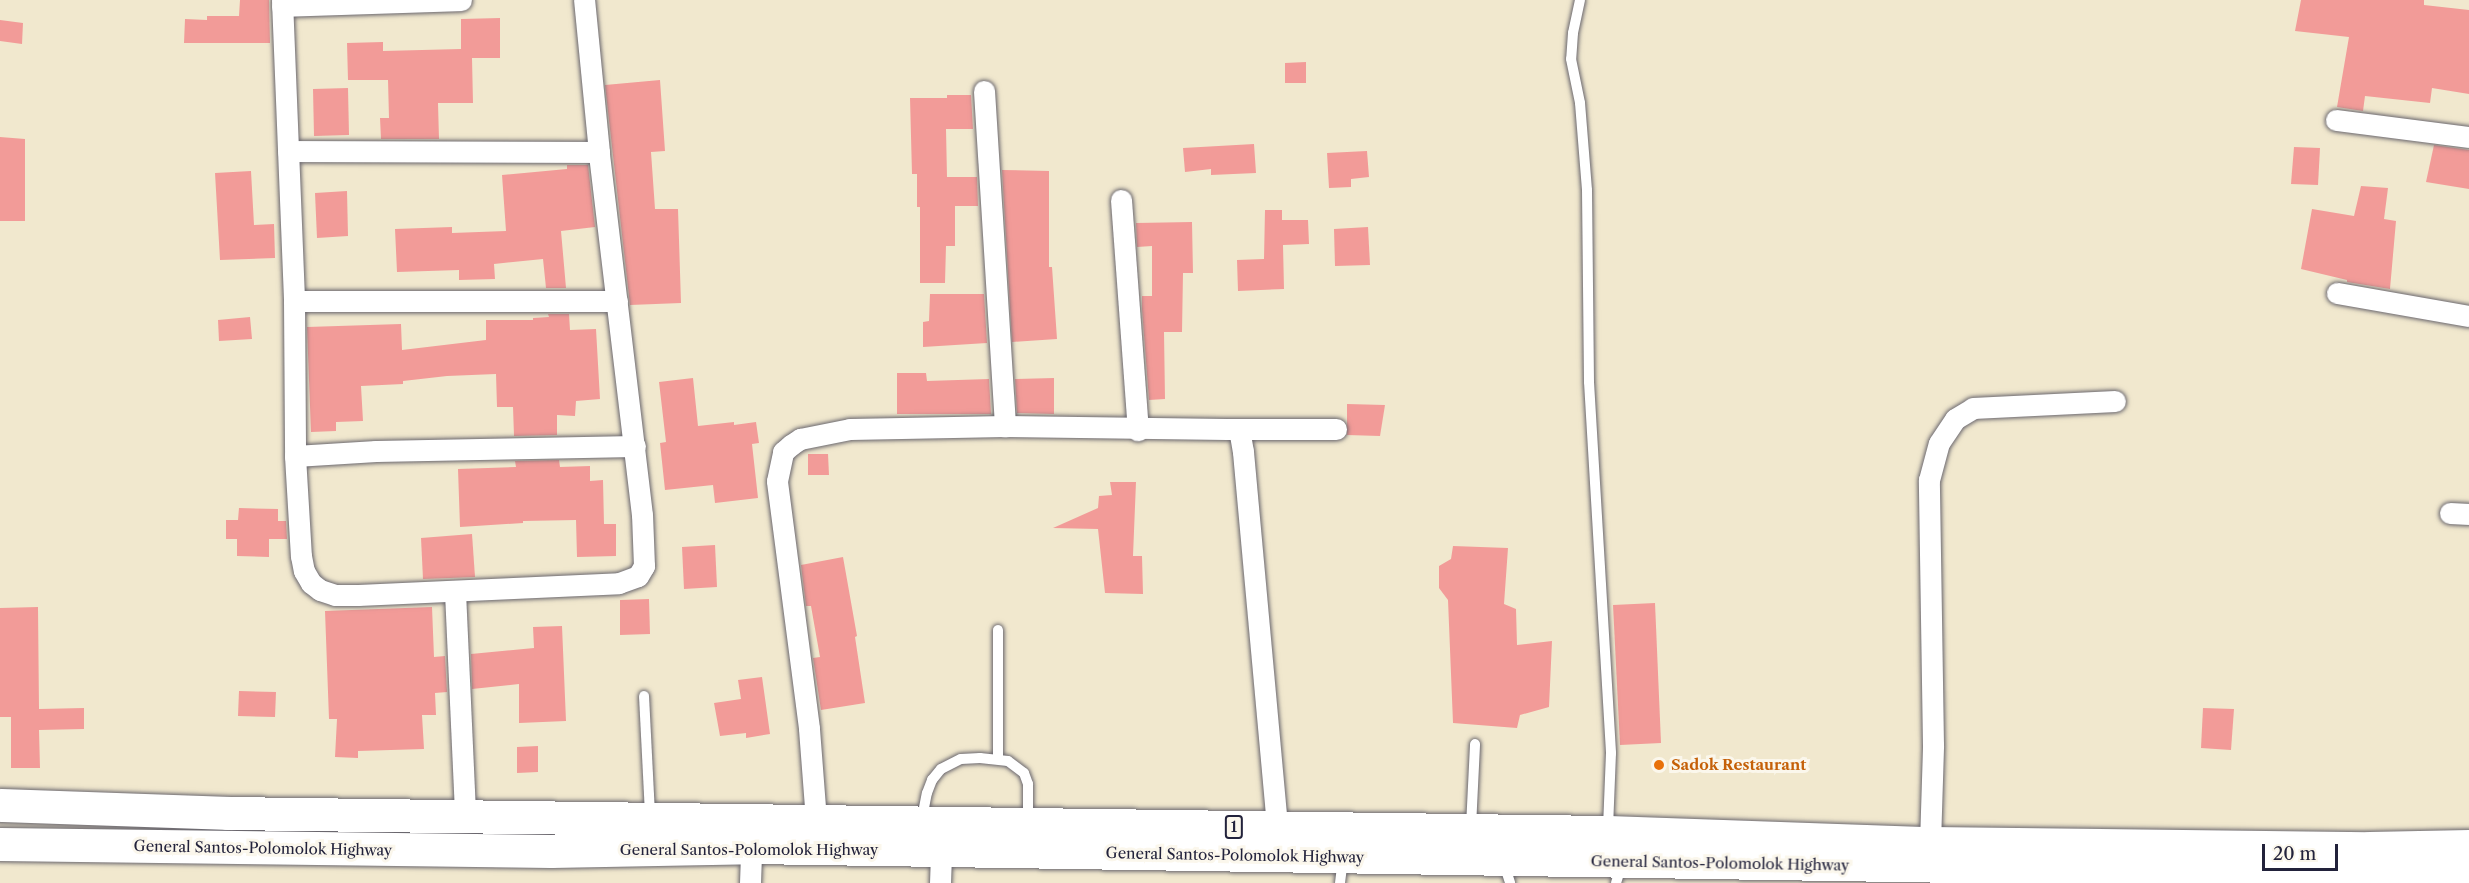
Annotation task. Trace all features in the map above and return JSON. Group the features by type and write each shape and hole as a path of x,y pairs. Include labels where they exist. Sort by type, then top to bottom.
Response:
{"highway":[{"name":"1","path":"0,805 228,813 1608,832 1930,843 2370,848 2469,846"},
{"name":"General Santos-Polomolok Highway","path":"0,844 551,851 751,848 940,851 1342,870 1619,873 1897,870 2469,874"}],"street":[{"path":"461,0 282,3 294,301 295,456 302,556 304,571 311,583 320,590 335,594 455,592 619,583 638,576 644,566 645,555 635,446 599,152 584,0"},
{"path":"984,91 1005,426"},
{"path":"2336,120 2469,138"},
{"path":"288,151 599,152"},
{"path":"1121,200 1138,430"},
{"path":"2337,293 2469,316"},
{"path":"294,301 617,301"},
{"path":"1930,843 1933,745 1929,480 1939,443 1954,418 1973,408 2115,401"},
{"path":"816,820 809,728 777,481 783,452 800,439 850,429 1005,426 1138,430 1336,429"},
{"path":"1239,429 1277,828"},
{"path":"295,456 376,451 635,446"},
{"path":"455,592 465,815"},
{"path":"750,883 751,848"},
{"path":"940,851 940,883"}],"lane":[{"path":"1580,0 1573,33 1571,59 1580,103 1587,190 1589,382 1611,753 1608,832"},
{"path":"998,630 998,759"},
{"path":"644,696 650,819"},
{"path":"1471,830 1475,744"},
{"path":"921,822 927,793 932,780 941,769 961,759 998,759 1017,766 1024,773 1028,784 1028,824"}],"building":[{"path":"240,0 269,0 270,43 184,43 185,19 207,20 207,16 239,16"},
{"path":"2301,0 2424,0 2424,5 2469,10 2469,94 2432,88 2430,103 2365,96 2363,111 2337,107 2349,37 2295,31"},
{"path":"500,18 500,58 472,58 473,103 438,103 439,139 381,139 380,118 389,118 388,80 348,80 347,43 383,42 383,51 461,49 461,19"},
{"path":"0,20 23,23 22,44 0,41"},
{"path":"1306,62 1306,83 1285,83 1285,63"},
{"path":"660,80 665,151 651,152 655,209 678,209 681,303 630,305 605,85"},
{"path":"348,88 349,135 314,136 313,89"},
{"path":"947,95 971,95 973,129 946,129 947,177 977,177 978,206 955,206 955,246 946,246 945,283 920,283 920,207 917,207 917,174 912,174 910,98 947,98"},
{"path":"0,137 25,139 25,221 0,221"},
{"path":"1254,144 1256,173 1211,175 1211,169 1185,172 1183,148"},
{"path":"2434,145 2469,150 2469,189 2426,182"},
{"path":"2294,147 2320,148 2318,185 2291,184"},
{"path":"1367,151 1369,177 1351,179 1351,187 1329,188 1327,153"},
{"path":"567,165 588,165 595,227 561,231 566,288 546,288 543,259 494,264 495,279 459,280 459,270 397,272 395,229 452,227 452,233 506,231 502,175 567,169"},
{"path":"1002,170 1049,171 1049,267 1052,267 1057,339 1012,342"},
{"path":"251,171 254,225 274,224 275,258 220,260 215,173"},
{"path":"2361,186 2388,188 2384,219 2396,221 2390,289 2347,282 2347,280 2301,269 2312,209 2354,216"},
{"path":"347,191 348,236 317,238 315,193"},
{"path":"1265,210 1282,210 1282,220 1308,220 1309,244 1283,245 1284,289 1238,291 1237,260 1264,259"},
{"path":"1192,222 1193,273 1183,273 1182,332 1164,332 1165,399 1149,400 1142,296 1152,296 1152,246 1137,247 1136,223"},
{"path":"1368,227 1370,265 1335,266 1334,229"},
{"path":"930,294 984,294 987,343 923,347 923,322 929,321"},
{"path":"548,314 569,314 570,330 596,329 600,399 576,401 575,416 557,415 557,435 514,436 513,407 497,407 496,374 447,376 403,381 403,384 361,386 363,421 336,422 336,431 311,432 307,327 401,324 402,350 486,340 486,320 533,320 533,318 549,317"},
{"path":"250,317 252,339 219,341 218,320"},
{"path":"897,373 926,373 927,381 989,379 991,414 897,414"},
{"path":"693,378 698,426 756,422 759,443 752,444 758,498 715,503 713,485 665,490 660,443 666,442 659,382"},
{"path":"1054,378 1054,414 1017,413 1015,379"},
{"path":"1347,404 1385,405 1380,436 1347,435"},
{"path":"808,454 828,454 829,475 808,475"},
{"path":"559,460 560,467 590,466 590,481 603,480 604,524 616,524 616,556 577,557 576,520 523,521 523,523 460,527 458,469 516,467 515,461"},
{"path":"1110,482 1136,482 1133,556 1142,556 1143,594 1105,593 1098,529 1053,528 1098,508 1099,496 1112,495"},
{"path":"239,508 278,509 278,521 286,521 287,539 269,539 269,557 237,556 237,539 226,539 226,520 238,520"},
{"path":"472,534 475,577 423,579 421,538"},
{"path":"715,545 717,587 684,589 682,547"},
{"path":"1453,546 1508,548 1504,604 1516,609 1517,645 1552,641 1549,707 1520,715 1517,728 1453,723 1448,600 1439,588 1439,566 1451,559"},
{"path":"843,557 857,636 855,637 865,703 821,710 813,658 820,657 811,606 806,606 801,565"},
{"path":"649,599 650,634 620,635 620,600"},
{"path":"1655,603 1661,743 1620,745 1613,605"},
{"path":"38,607 39,709 84,708 84,729 39,730 40,768 11,768 11,717 0,717 0,608"},
{"path":"432,607 434,657 445,656 447,692 435,693 436,715 422,715 424,749 358,751 358,758 335,757 337,719 329,719 325,611"},
{"path":"562,626 566,721 519,723 519,684 472,689 471,654 534,648 533,627"},
{"path":"762,677 770,734 746,738 746,733 720,736 714,703 741,699 738,680"},
{"path":"239,691 276,692 275,717 238,716"},
{"path":"2203,708 2234,709 2231,750 2201,748"},
{"path":"538,746 538,772 517,773 517,747"}],"place":[{"name":"Sadok Restaurant","path":"1659,765"}]}
